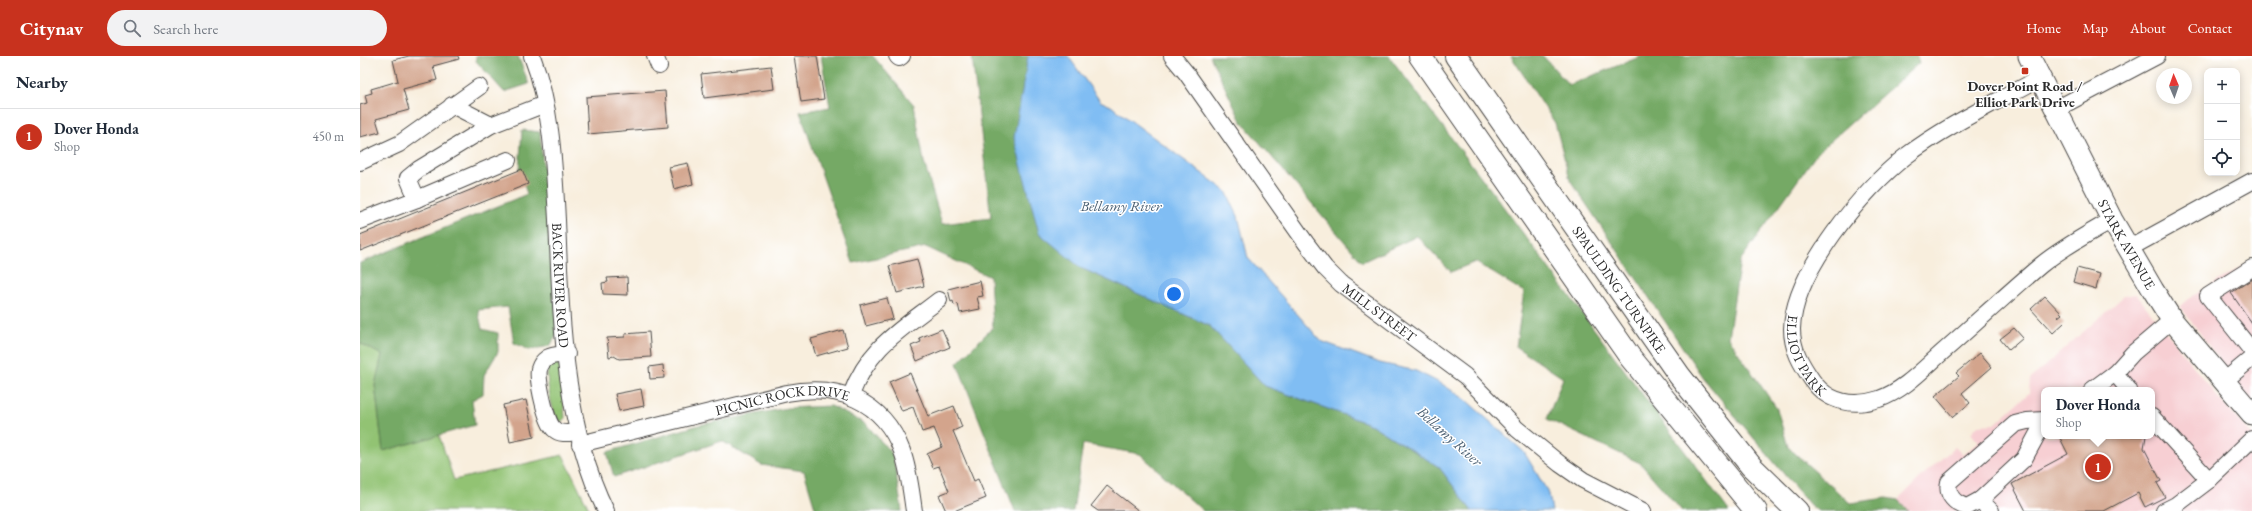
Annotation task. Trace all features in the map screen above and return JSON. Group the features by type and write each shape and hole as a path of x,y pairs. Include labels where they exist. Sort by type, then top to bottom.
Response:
{"highway":[{"name":"SPAULDING TURNPIKE","path":"1420,56 1630,357 1756,511"},
{"name":"SPAULDING TURNPIKE","path":"1456,56 1679,375 1751,466 1797,511"}],"main road":[{"name":"STARK AVENUE","path":"2029,56 2112,220 2128,249 2172,320 2223,382 2252,414"}],"street":[{"name":"BACK RIVER ROAD","path":"532,56 545,104 554,160 559,257 567,354 579,438 588,467 606,511"},
{"path":"897,56 899,58 902,56"},
{"name":"MILL STREET","path":"1172,56 1187,74 1306,243 1341,284 1465,376 1517,429 1560,464 1583,480 1643,511"},
{"path":"2056,108 2157,56"},
{"name":"ELLIOT PARK","path":"2040,78 1922,145 1877,182 1845,217 1809,275 1793,314 1792,330 1794,346 1799,361 1814,383 1830,397 1847,403 1864,403 1881,398 1910,381 2054,254 2112,220"},
{"path":"360,162 398,144 478,87"},
{"path":"417,199 408,178 419,169 491,125 545,104"},
{"path":"452,105 491,125"},
{"path":"360,221 417,199 508,160"},
{"path":"2128,249 2252,181"},
{"path":"2252,268 2208,296 2252,351"},
{"path":"851,395 858,375 877,349 939,300"},
{"path":"2096,387 2114,373 2134,353 2172,320"},
{"name":"PICNIC ROCK DRIVE","path":"567,354 547,358 539,369 539,375 546,416 550,424 559,432 579,438 804,389 820,389 851,395 877,414 895,436 906,466 914,511"},
{"path":"2223,382 2252,358"},
{"path":"2114,373 2126,387"},
{"path":"2155,420 2209,480"},
{"path":"2041,421 2027,421 2015,424 1949,482 1947,489 1950,497 1959,505 1967,507 1985,506 2024,459 2041,427"},
{"path":"2164,511 2176,505 2209,480 2252,439"}],"shaded area":[{"path":"2252,261 2252,400 2241,390 2180,306 2189,298"},
{"path":"2136,294 2220,400 2252,435 2252,511 1908,511 1898,500 1923,475 1955,447 1963,455 1978,442 1971,433 1978,425 1995,424 2029,393 2030,379 2124,296"}],"green space":[{"path":"476,56 518,56 529,84 504,92 476,61"},
{"path":"821,56 873,56 914,105 924,162 942,224 991,218 972,56 1028,56 1081,268 1210,326 1265,386 1372,425 1439,467 1472,511 1203,511 1140,454 1083,444 1073,511 1015,511 957,363 993,327 990,277 926,247 853,263 800,112 830,107"},
{"path":"1210,56 1389,56 1491,190 1729,511 1682,511 1640,463 1547,419 1563,378 1516,347 1524,292 1475,262 1451,272 1417,236 1362,262 1241,121"},
{"path":"1511,56 1543,56 1569,85 1642,56 1917,56 1919,63 1818,152 1740,261 1728,338 1777,409 1788,447 1850,503 1886,498 1898,500 1908,511 1818,511 1810,505 1703,378 1570,180 1555,123"},
{"path":"522,130 540,132 558,333 550,346 529,350 514,343 508,307 478,310 482,329 498,333 498,352 484,375 483,394 472,400 475,425 383,451 375,385 382,355 360,343 360,263 527,194 519,170"},
{"path":"360,343 382,355 375,385 383,451 439,435 454,480 563,455 590,511 360,511"},
{"path":"556,362 561,367 562,372 565,419 562,421 559,421 556,417 547,380 548,368"},
{"path":"831,406 866,424 893,455 902,511 816,511 804,471 761,465 722,441 614,477 607,452 699,425 787,408"}],"water":[{"name":"Bellamy River","path":"1028,56 1068,56 1100,101 1111,106 1226,191 1238,216 1248,258 1321,341 1380,363 1416,371 1442,384 1466,400 1524,452 1549,494 1552,511 1472,511 1439,467 1372,425 1265,386 1210,326 1081,268 1039,233 1014,138"}],"building":[{"path":"409,56 458,56 459,59 433,66 437,80 403,89 409,110 376,119 380,132 360,137 360,105 367,103 365,95 372,93 371,89 398,81 393,60"},
{"path":"794,56 817,56 824,99 801,102"},
{"path":"771,66 774,89 704,98 701,74"},
{"path":"665,91 668,127 588,134 586,97"},
{"path":"688,163 693,184 674,189 669,167"},
{"path":"522,169 528,184 360,251 360,235"},
{"path":"917,259 924,286 897,293 889,266"},
{"path":"2077,268 2100,274 2096,289 2073,282"},
{"path":"627,277 628,295 603,294 602,283 608,282 607,278"},
{"path":"2252,279 2252,323 2231,293"},
{"path":"980,281 983,296 977,297 980,309 960,313 958,304 954,305 953,301 951,302 948,289"},
{"path":"2045,296 2062,314 2058,317 2064,323 2053,333 2031,309"},
{"path":"887,298 893,319 866,326 860,305"},
{"path":"2014,328 2023,338 2009,350 2000,339"},
{"path":"942,329 950,347 917,361 911,346 921,342 919,338"},
{"path":"843,330 848,347 816,356 811,339"},
{"path":"649,332 651,357 619,359 614,356 609,357 607,338 625,337 625,334"},
{"path":"1980,353 1992,367 1962,393 1970,403 1953,417 1935,396 1959,376 1956,373"},
{"path":"663,365 664,378 650,379 649,367"},
{"path":"910,373 928,416 954,406 962,427 953,431 974,481 978,479 986,498 954,511 946,511 939,495 949,491 939,466 933,468 927,454 942,447 934,428 922,432 913,407 902,411 889,382"},
{"path":"641,389 644,406 619,411 615,394"},
{"path":"526,400 534,437 510,442 503,405"},
{"path":"2060,439 2146,439 2144,448 2161,481 2157,483 2165,497 2145,507 2138,493 2104,511 2026,511 2012,484 2068,454"},
{"path":"1107,486 1139,511 1098,511 1091,506"}],"place":[{"name":"Dover Point Road / Elliot Park Drive","path":"2025,71"},
{"name":"Dover Honda","path":"2098,467"}]}
